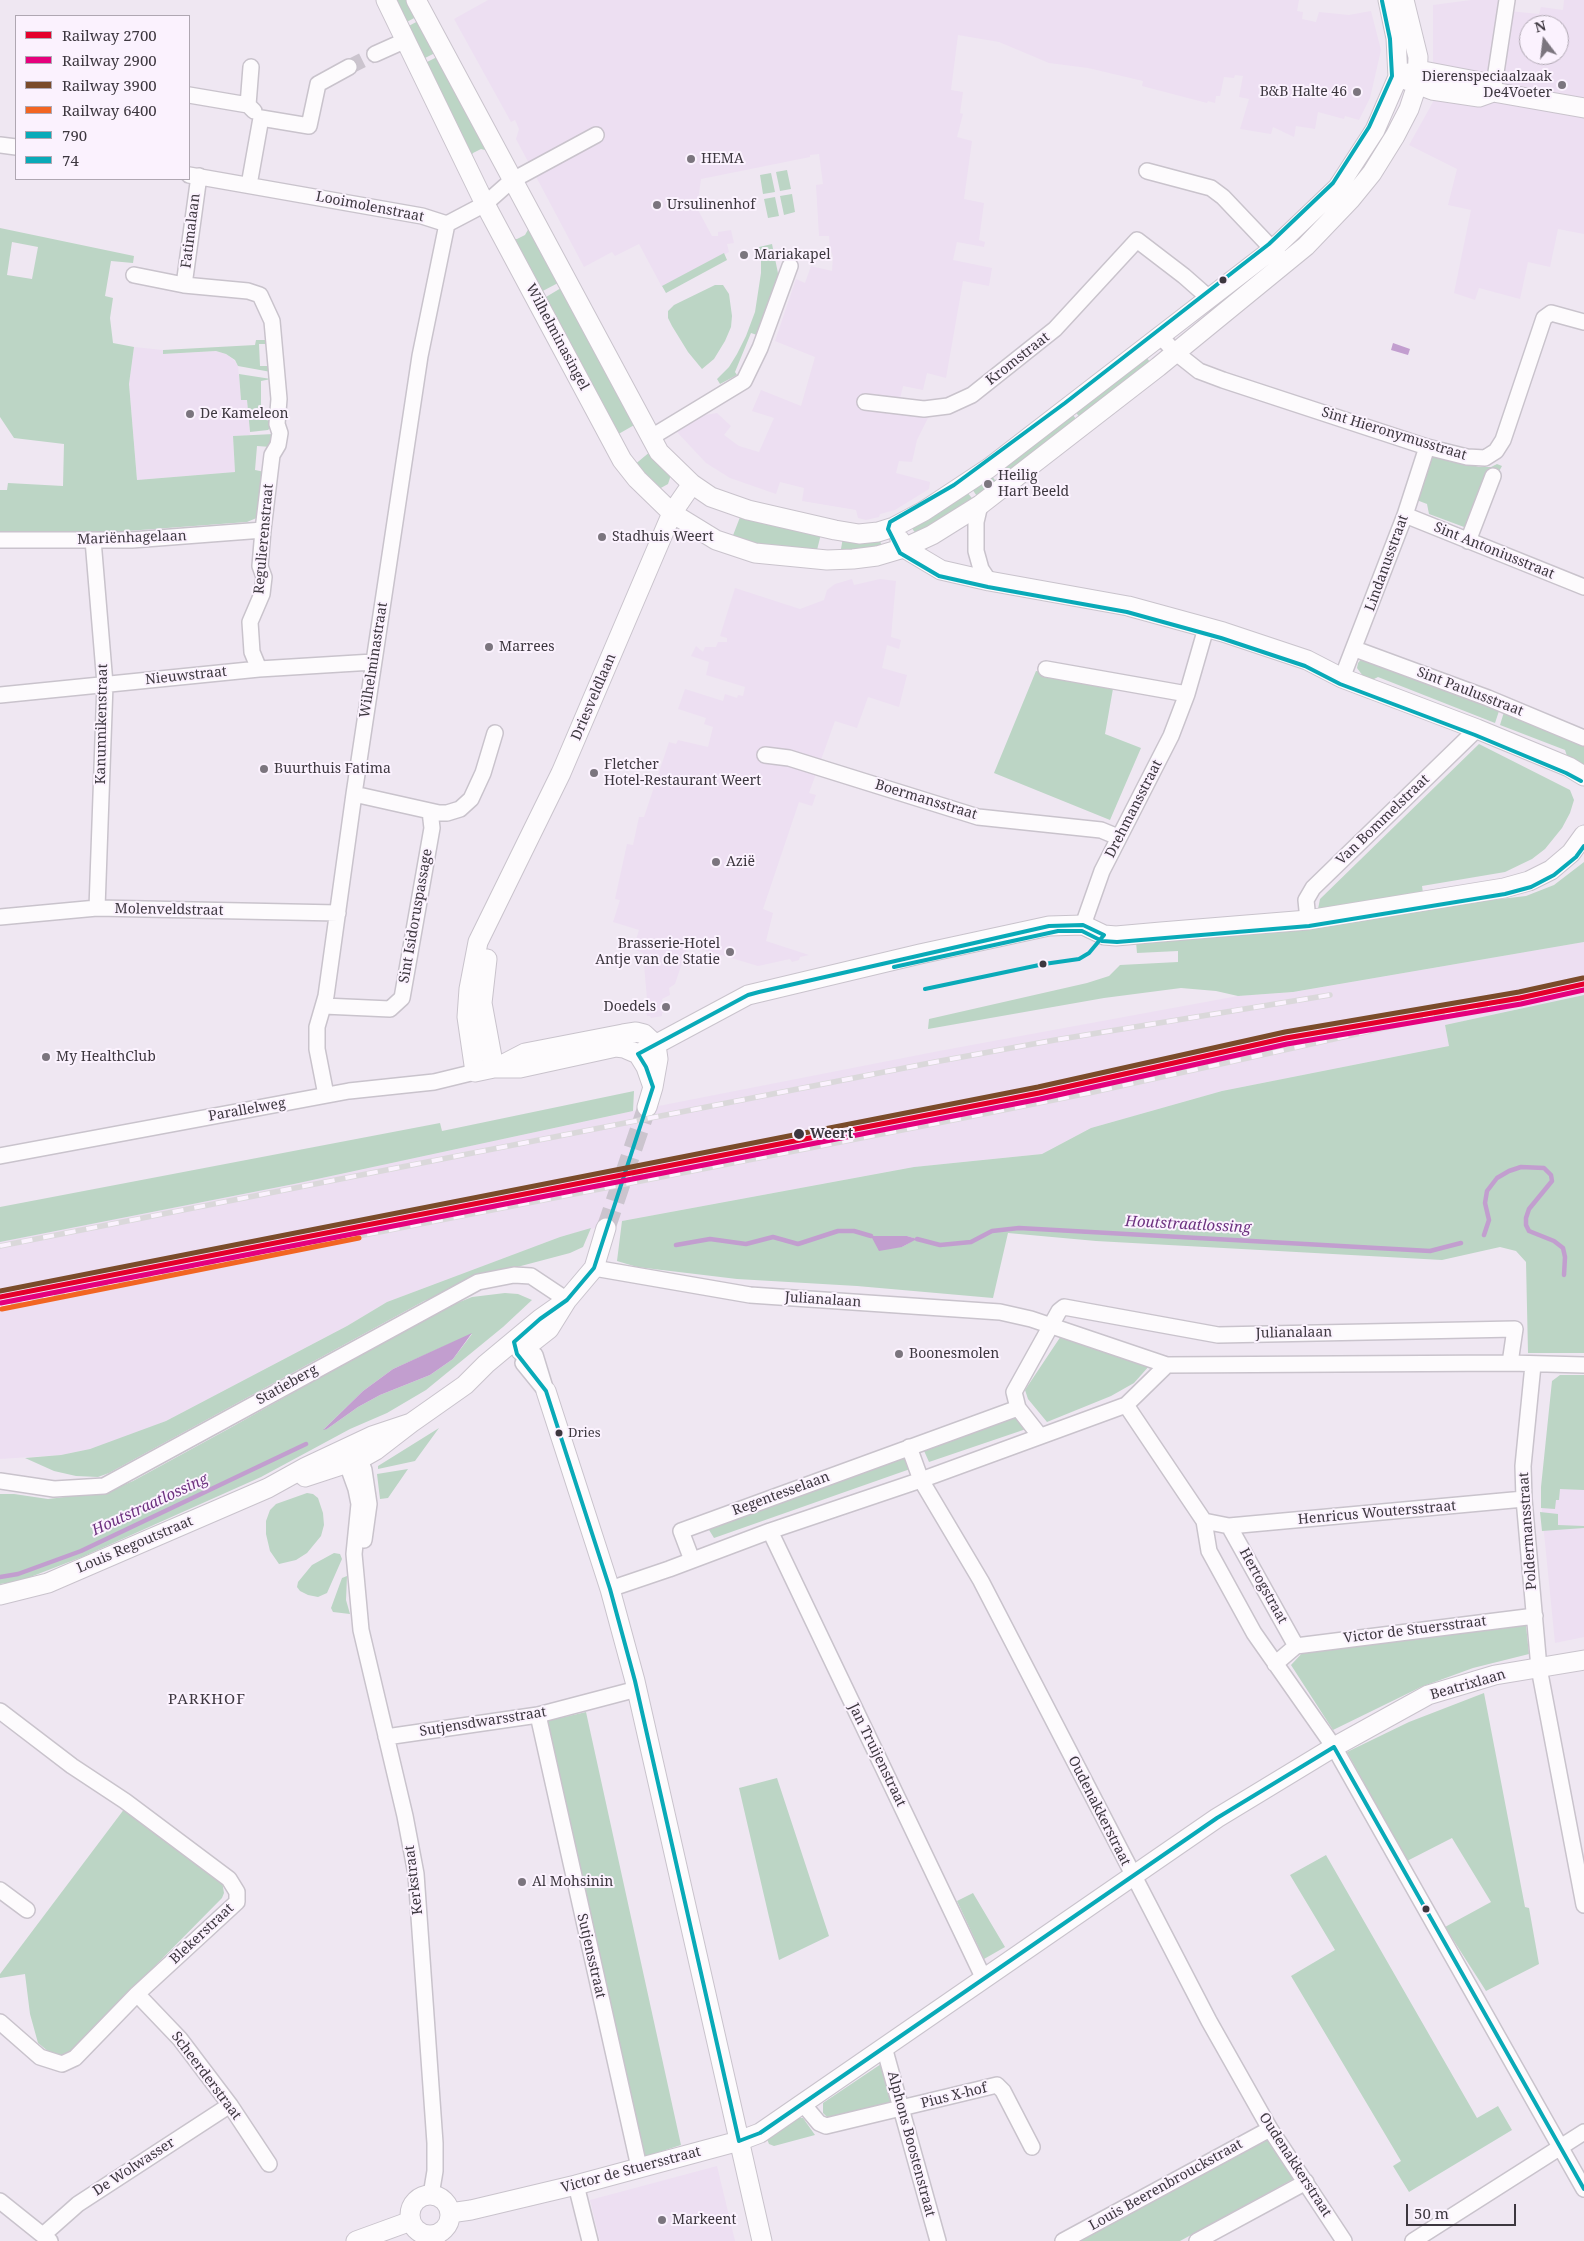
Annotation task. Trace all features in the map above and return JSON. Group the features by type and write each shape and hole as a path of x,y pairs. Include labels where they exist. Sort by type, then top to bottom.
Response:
{"street":[{"name":"Wilhelminasingel","path":"386,0 404,41 485,204 622,460 637,479 672,513 716,540 755,553 827,560 869,557 904,548 932,535 980,505 1286,264 1344,206 1372,173 1409,109 1418,77"},
{"path":"416,0 511,181 659,452 692,484 712,497 748,510 859,534 878,532 894,527 924,511 989,468 1273,249 1338,187 1375,130 1398,77 1396,38 1388,0"},
{"path":"1404,0 1416,46 1418,77"},
{"path":"1493,92 1507,0"},
{"path":"375,54 404,41"},
{"path":"248,105 251,67"},
{"path":"190,95 248,105 261,118 309,126 318,84 349,67"},
{"path":"1398,77 1418,77 1432,90 1479,97 1493,92 1584,108"},
{"path":"250,185 261,118"},
{"path":"447,224 485,204 511,181 596,135"},
{"path":"0,145 15,147"},
{"path":"1147,171 1211,188 1223,197 1286,264"},
{"name":"Looimolenstraat","path":"194,176 422,216 447,224"},
{"name":"Fatimalaan","path":"184,285 194,176"},
{"name":"Wilhelminastraat","path":"326,1095 316,1038 320,1014 324,1006 373,662 420,356 447,224"},
{"name":"Kromstraat","path":"865,402 924,409 948,406 972,395 1055,329 1137,240 1209,298"},
{"path":"650,438 744,381 760,348 790,266"},
{"name":"Fatimalaan","path":"134,275 184,285 248,290 260,295 272,321 277,378"},
{"name":"Sint Hieronymusstraat","path":"1160,336 1175,352 1199,371 1427,447 1467,457 1485,458 1496,451 1503,440 1544,318 1551,313 1584,322"},
{"name":"Regulierenstraat","path":"259,669 252,652 250,622 262,594 264,577 260,566 263,530 272,455 278,445 280,433 277,424 279,399 277,378"},
{"name":"Lindanusstraat","path":"1342,678 1355,649 1405,515 1427,447"},
{"path":"1468,541 1493,476"},
{"name":"Driesveldlaan","path":"475,1072 467,1017 469,989 478,942 588,714 672,513 692,484"},
{"path":"980,505 976,522 976,551 981,569 989,581"},
{"name":"Sint Antoniusstraat","path":"1405,515 1584,588"},
{"path":"894,527 904,548 941,570 989,581 1128,606 1307,660 1342,678 1477,729 1584,776"},
{"name":"Mariënhagelaan","path":"0,540 93,540 263,530"},
{"name":"Kanunnikenstraat","path":"93,540 105,684 97,908"},
{"name":"Drehmansstraat","path":"1083,925 1102,871 1171,736 1187,694 1206,628"},
{"name":"Sint Paulusstraat","path":"1355,649 1488,698 1584,738"},
{"name":"Nieuwstraat","path":"0,695 259,669 373,662"},
{"path":"1046,669 1187,694"},
{"name":"Van Bommelstraat","path":"1308,920 1306,900 1313,888 1477,729"},
{"path":"354,794 430,811 447,813 460,809 471,799 483,773 495,733"},
{"name":"Boermansstraat","path":"765,755 789,758 978,817 1101,830 1118,837"},
{"name":"Sint Isidoruspassage","path":"324,1006 390,1009 402,998 432,828 430,811"},
{"path":"653,1087 638,1054 748,995 759,992 1049,926 1083,925 1104,934 1116,936 1308,920 1504,888 1530,881 1563,861 1584,835"},
{"name":"Molenveldstraat","path":"0,917 97,908 338,913"},
{"name":"Driesveldlaan","path":"494,1068 482,1003 495,910"},
{"name":"Parallelweg","path":"494,1068 525,1053 636,1032 644,1034 656,1044"},
{"path":"647,1107 658,1065 656,1044"},
{"name":"Parallelweg","path":"0,1156 326,1095 434,1082 494,1068 520,1068 616,1048 624,1048 638,1054"},
{"name":"Louis Regoutstraat","path":"0,1595 48,1583 268,1488 306,1467 351,1457 372,1436 411,1423 465,1385 492,1372 524,1352 540,1319 567,1300 594,1268 606,1228"},
{"name":"Julianalaan","path":"594,1268 750,1295 1000,1312 1052,1326 1167,1364 1510,1363 1584,1365"},
{"name":"Statieberg","path":"0,1481 54,1489 104,1486 478,1282 514,1274 531,1276 567,1300"},
{"name":"Julianalaan","path":"1052,1326 1059,1311 1064,1307 1218,1334 1515,1329 1510,1363"},
{"path":"1040,1436 1018,1408 1014,1392 1052,1326"},
{"path":"524,1352 546,1391 610,1589 637,1689 762,2241"},
{"path":"610,1589 645,1578 770,1531 921,1480 1126,1405 1167,1364"},
{"name":"Poldermansstraat","path":"1533,1365 1523,1466 1524,1499 1539,1668 1578,1834 1584,1905"},
{"path":"1126,1405 1204,1521 1209,1551 1254,1633 1334,1747 1584,2189"},
{"name":"Regentesselaan","path":"692,1560 681,1531 1018,1408"},
{"path":"909,1447 921,1480"},
{"name":"Kerkstraat","path":"351,1457 359,1504 354,1554 361,1630 416,1874 435,2143 435,2171 431,2195"},
{"name":"Oudenakkerstraat","path":"921,1480 981,1581 1209,2021 1270,2128 1344,2241"},
{"name":"Henricus Woutersstraat","path":"1229,1526 1524,1499"},
{"path":"1204,1521 1229,1526"},
{"name":"Hertogstraat","path":"1229,1526 1296,1646"},
{"name":"Jan Truijenstraat","path":"770,1531 984,1979"},
{"name":"Victor de Stuersstraat","path":"1296,1646 1535,1616"},
{"path":"1275,1664 1296,1646"},
{"name":"Beatrixlaan","path":"1334,1747 1428,1695 1495,1675 1584,1660"},
{"name":"Sutjensdwarsstraat","path":"386,1736 538,1715 637,1689"},
{"name":"Blekerstraat","path":"0,1711 72,1766 125,1800 230,1879 238,1892 237,1902 137,1994 75,2058 62,2064 40,2057 0,2022"},
{"name":"Sutjensstraat","path":"538,1715 639,2167"},
{"name":"Victor de Stuersstraat","path":"450,2213 480,2208 576,2184 739,2141 760,2133 1217,1818 1334,1747"},
{"path":"0,1890 27,1910"},
{"name":"Scheerderstraat","path":"137,1994 180,2038 230,2104 269,2164"},
{"name":"Alphons Boostenstraat","path":"884,2047 938,2241"},
{"name":"Pius X-hof","path":"901,2108 997,2085 1003,2091 1032,2147"},
{"name":"De Wolwasser","path":"46,2238 78,2204 230,2104"},
{"path":"803,2104 818,2123 826,2126 901,2108"},
{"name":"Louis Beerenbrouckstraat","path":"1063,2241 1270,2128"},
{"path":"1413,2241 1584,2132"},
{"path":"1196,2241 1306,2182"},
{"path":"576,2184 590,2241"},
{"path":"431,2195 443,2199 448,2205 450,2213 447,2227 436,2238 422,2234 415,2229 411,2221 410,2212 414,2203 422,2197 431,2195"},
{"path":"0,2201 46,2238"},
{"path":"356,2241 411,2221"}],"shaded area":[{"path":"488,0 1299,0 1297,11 1303,12 1302,19 1316,22 1319,12 1349,15 1371,11 1381,50 1370,98 1359,120 1345,116 1344,119 1318,112 1315,129 1296,126 1294,137 1273,127 1271,134 1240,129 1249,99 1239,97 1243,76 1235,75 1234,78 1224,77 1220,96 1216,96 1215,103 1208,101 1207,103 1142,86 1143,81 1088,68 1049,63 999,42 958,35 951,90 963,92 960,113 963,114 957,137 972,141 964,199 984,203 979,240 985,242 984,247 957,242 953,260 992,268 989,286 963,281 946,378 927,373 923,390 903,386 897,411 930,414 917,440 912,462 899,461 896,473 930,482 929,489 895,510 866,520 858,518 856,510 802,501 804,488 780,482 776,494 730,478 706,463 676,431 694,417 717,413 731,426 724,435 739,446 759,452 774,418 752,411 761,390 801,406 815,357 775,341 796,279 805,283 811,266 832,271 833,256 830,249 829,236 819,236 816,185 823,184 819,154 701,179 697,208 712,236 718,236 718,232 731,230 734,243 727,244 729,252 662,287 639,244 615,256 612,252 584,267 516,139 519,129 515,120 511,122 454,19"},
{"path":"1471,0 1500,0 1499,10 1539,14 1541,7 1563,10 1564,0 1584,0 1584,234 1558,229 1550,267 1528,262 1520,299 1479,288 1475,300 1454,293 1471,210 1448,205 1457,169 1409,145 1433,102 1433,5"},
{"path":"1393,343 1410,349 1408,355 1391,350"},
{"name":"De Kameleon","path":"134,347 163,350 163,354 216,351 226,354 235,361 238,366 241,399 247,400 250,435 233,436 235,472 137,480 129,384"},
{"path":"852,579 854,585 880,579 896,581 891,637 901,640 899,649 887,645 882,668 907,675 899,707 868,697 857,728 835,721 809,793 816,795 812,806 799,802 763,909 773,913 766,941 809,955 800,957 799,960 792,962 790,959 758,966 688,945 675,984 669,988 670,995 662,999 665,1012 662,1013 662,1016 651,1018 647,1016 645,1001 647,999 643,953 633,949 639,930 613,922 620,900 615,899 627,844 633,845 639,817 644,817 669,742 676,744 678,740 708,747 713,727 704,724 706,718 678,709 685,689 723,701 725,694 737,698 738,695 743,696 745,687 706,675 709,662 691,656 696,646 703,652 705,647 716,647 718,642 727,642 727,638 720,636 735,588 800,609 824,600 827,590 835,584"},
{"path":"1584,942 1584,995 1445,1025 1449,1046 1222,1091 1091,1128 1042,1154 914,1167 622,1221 560,1237 387,1302 347,1326 166,1421 121,1439 90,1449 61,1455 0,1459 0,1242 294,1184 633,1111 939,1051 1238,996 1293,992"},
{"path":"871,1236 907,1236 917,1239 902,1247 879,1251"},
{"path":"472,1333 453,1359 430,1375 380,1395 323,1430 363,1391 393,1369"},
{"path":"1584,1379 1584,1637 1555,1643 1542,1513 1542,1489"},
{"name":"Markeent","path":"717,2166 735,2241 600,2241 590,2200"}],"green space":[{"path":"390,0 410,0 418,16 401,25"},
{"path":"420,20 437,52 419,61 403,29"},
{"path":"439,56 489,151 481,149 473,153 469,160 421,65"},
{"path":"787,170 791,189 780,191 776,172"},
{"path":"771,173 775,192 763,194 760,175"},
{"path":"792,194 795,212 784,215 780,196"},
{"path":"775,197 779,216 768,218 764,199"},
{"path":"0,228 134,256 133,263 111,261 105,296 113,298 110,318 113,343 134,347 129,384 137,480 235,472 233,436 274,434 271,447 257,446 255,470 265,472 259,517 247,522 114,532 0,533 0,490 7,490 8,483 63,486 64,444 14,438 0,417","holes":["12,242 38,247 32,279 7,275"]},
{"path":"529,228 558,283 537,294 508,239 517,239 525,235"},
{"path":"772,244 780,283 760,336 751,333 735,372 737,375 720,384 717,379 729,367 737,354 755,312 761,273 761,253 757,253 755,248"},
{"path":"724,253 727,260 666,293 662,286"},
{"path":"715,285 723,285 729,294 732,316 731,327 714,359 702,369 688,352 672,326 668,318 668,311 674,305"},
{"path":"561,288 636,424 615,436 541,300"},
{"path":"256,340 269,340 269,344 259,344 260,366 270,366 271,372 238,366 235,360 226,354 216,351 163,354 163,350 255,345"},
{"path":"1144,355 1152,364 1081,419 1074,410"},
{"path":"239,374 271,379 261,381 261,419 271,421 271,427 268,430 250,432 247,400 241,400"},
{"path":"1071,412 1078,422 1003,480 996,471"},
{"path":"651,451 670,473 668,484 659,489 633,466"},
{"path":"1440,455 1479,467 1491,467 1497,464 1502,466 1469,525 1464,527 1429,514 1427,504 1414,499 1431,458"},
{"path":"991,475 998,484 979,499 972,489"},
{"path":"967,492 975,502 919,538 911,527"},
{"path":"742,512 821,534 816,554 758,545 732,538"},
{"path":"843,537 880,540 881,544 880,548 840,555"},
{"path":"1363,657 1499,711 1495,723 1378,677 1372,680 1363,676 1357,668 1358,663"},
{"path":"1036,671 1114,683 1105,734 1141,748 1110,820 994,773"},
{"path":"1504,712 1584,744 1584,766 1567,756 1565,750 1500,725"},
{"path":"1479,744 1570,790 1574,800 1570,813 1562,828 1545,849 1532,859 1505,872 1422,886 1423,893 1318,909 1320,899"},
{"path":"1584,862 1584,942 1293,992 1238,996 1216,991 1181,988 1104,998 928,1029 929,1019 1087,983 1109,976 1120,965 1178,962 1178,951 1137,953 1136,942 1526,896 1554,885"},
{"path":"1584,995 1584,1353 1528,1353 1526,1262 1516,1251 1500,1247 1442,1260 1096,1241 1008,1233 993,1298 857,1286 737,1279 637,1267 617,1261 622,1221 914,1167 1042,1154 1091,1128 1222,1091 1449,1046 1445,1025","holes":["871,1236 907,1236 916,1239 902,1247"]},
{"path":"634,1091 633,1111 294,1184 0,1242 0,1207 440,1123 442,1131"},
{"path":"591,1228 583,1247 570,1253 502,1271 424,1301 109,1473 98,1477 76,1476 54,1471 25,1458 61,1455 90,1449 166,1421 347,1326 387,1302 560,1237"},
{"path":"505,1293 518,1294 532,1300 503,1327 426,1390 387,1413 350,1429 261,1477 82,1557 20,1581 0,1584 0,1494 48,1499 107,1492 133,1481 442,1309 472,1297","holes":["472,1334 453,1359 430,1375 380,1395 358,1407 327,1429 324,1429 363,1391 393,1369"]},
{"path":"1063,1333 1150,1365 1134,1383 1111,1396 1047,1422 1028,1399 1025,1390"},
{"path":"1560,1375 1584,1375 1584,1490 1560,1489 1559,1500 1556,1500 1555,1509 1541,1508 1541,1487 1552,1381"},
{"path":"1018,1413 1032,1427 929,1462 921,1444"},
{"path":"439,1428 415,1461 378,1469 378,1466"},
{"path":"905,1451 913,1468 714,1538 706,1525"},
{"path":"408,1469 388,1498 380,1499 377,1474"},
{"path":"307,1493 313,1494 318,1498 323,1513 324,1525 321,1536 307,1553 296,1560 279,1564 270,1551 266,1534 266,1521 270,1510 276,1504"},
{"path":"1540,1512 1558,1514 1558,1525 1584,1526 1584,1528 1542,1531"},
{"path":"334,1553 340,1554 342,1559 327,1593 318,1597 300,1591 297,1587 298,1582 312,1565"},
{"path":"347,1576 346,1600 350,1614 333,1612 331,1608 342,1578"},
{"path":"1526,1625 1529,1654 1473,1668 1421,1687 1333,1730 1291,1665 1305,1650"},
{"path":"1484,1693 1525,1907 1529,1908 1539,1964 1486,1991 1445,1927 1491,1902 1452,1838 1407,1861 1347,1752 1409,1722"},
{"path":"586,1712 681,2145 644,2157 547,1721"},
{"path":"777,1778 829,1936 779,1960 739,1788"},
{"path":"125,1808 222,1881 224,1893 222,1898 71,2051 64,2056 54,2056 38,2043 30,2014 25,1974 0,1978 0,1974"},
{"path":"1326,1855 1477,2118 1498,2106 1512,2130 1409,2192 1393,2166 1401,2161 1291,1976 1335,1950 1290,1875"},
{"path":"973,1893 1005,1947 984,1959 957,1901"},
{"path":"881,2064 891,2104 835,2117 827,2117 823,2113 823,2103"},
{"path":"796,2118 803,2118 815,2135 774,2146 769,2144 767,2139"},
{"path":"1273,2136 1297,2177 1180,2241 1074,2241"}],"waterway":[{"name":"Houtstraatlossing","path":"1484,1235 1489,1220 1485,1203 1487,1191 1497,1178 1521,1167 1544,1168 1551,1175 1552,1181 1529,1209 1526,1225 1529,1231 1554,1241 1563,1248 1565,1257 1564,1275"},
{"name":"Houtstraatlossing","path":"917,1239 940,1245 971,1242 992,1231 1019,1228 1430,1251 1461,1243"},
{"name":"Houtstraatlossing","path":"676,1245 710,1239 746,1244 773,1237 798,1244 838,1231 854,1231 871,1236"},
{"name":"Houtstraatlossing","path":"0,1577 18,1574 81,1551 306,1444"}],"tunnel":[{"path":"349,67 375,54"},
{"path":"606,1228 647,1107"}],"railway":[{"path":"0,1246 940,1061 1055,1040 1330,995"},
{"path":"0,1306 1089,1093 1520,998"},
{"path":"600,1183 650,1170"}],"rail line":[{"name":"3900","path":"0,1291 1038,1087 1285,1032 1519,992 1583,978"},
{"name":"2700","path":"0,1297 1039,1093 1286,1038 1520,998 1584,984"},
{"name":"2900","path":"1,1303 1040,1099 1287,1044 1521,1004 1584,990"},
{"name":"6400","path":"2,1309 359,1238"}],"transit line":[{"name":"74","path":"1382,1 1390,39 1392,76 1369,127 1333,183 1269,244 1065,403 954,485 890,522 888,529 900,553 939,576 988,587 1127,612 1221,638 1305,666 1340,684 1475,735 1581,781"},
{"name":"74","path":"894,967 1058,931 1082,931 1102,941 1117,942 1309,926 1505,894 1531,887 1554,875 1576,857 1584,846"},
{"name":"790","path":"739,2141 635,1681 610,1589 546,1391 517,1354 514,1342 540,1319 567,1300 594,1268 653,1087 646,1067 638,1054 748,995 759,992 1049,926 1083,925 1104,935 1089,953 1079,959 1044,964 925,989"},
{"name":"790","path":"1334,1747 1584,2189"},
{"name":"790","path":"739,2141 760,2133 1217,1818 1334,1747"}],"place":[{"name":"Dierenspeciaalzaak De4Voeter","path":"1562,85"},
{"name":"B&B Halte 46","path":"1357,92"},
{"name":"HEMA","path":"691,159"},
{"name":"Ursulinenhof","path":"657,205"},
{"name":"Mariakapel","path":"744,255"},
{"name":"De Kameleon","path":"190,414"},
{"name":"Heilig Hart Beeld","path":"988,484"},
{"name":"Stadhuis Weert","path":"602,537"},
{"name":"Marrees","path":"489,647"},
{"name":"Buurthuis Fatima","path":"264,769"},
{"name":"Fletcher Hotel-Restaurant Weert","path":"594,773"},
{"name":"Azië","path":"716,862"},
{"name":"Brasserie-Hotel Antje van de Statie","path":"730,952"},
{"name":"Doedels","path":"666,1007"},
{"name":"My HealthClub","path":"46,1057"},
{"name":"Weert","path":"799,1134"},
{"name":"Boonesmolen","path":"899,1354"},
{"name":"Dries","path":"559,1433"},
{"name":"Al Mohsinin","path":"522,1882"},
{"name":"Markeent","path":"662,2220"}],"district":[{"name":"PARKHOF","path":"207,1700"}]}
